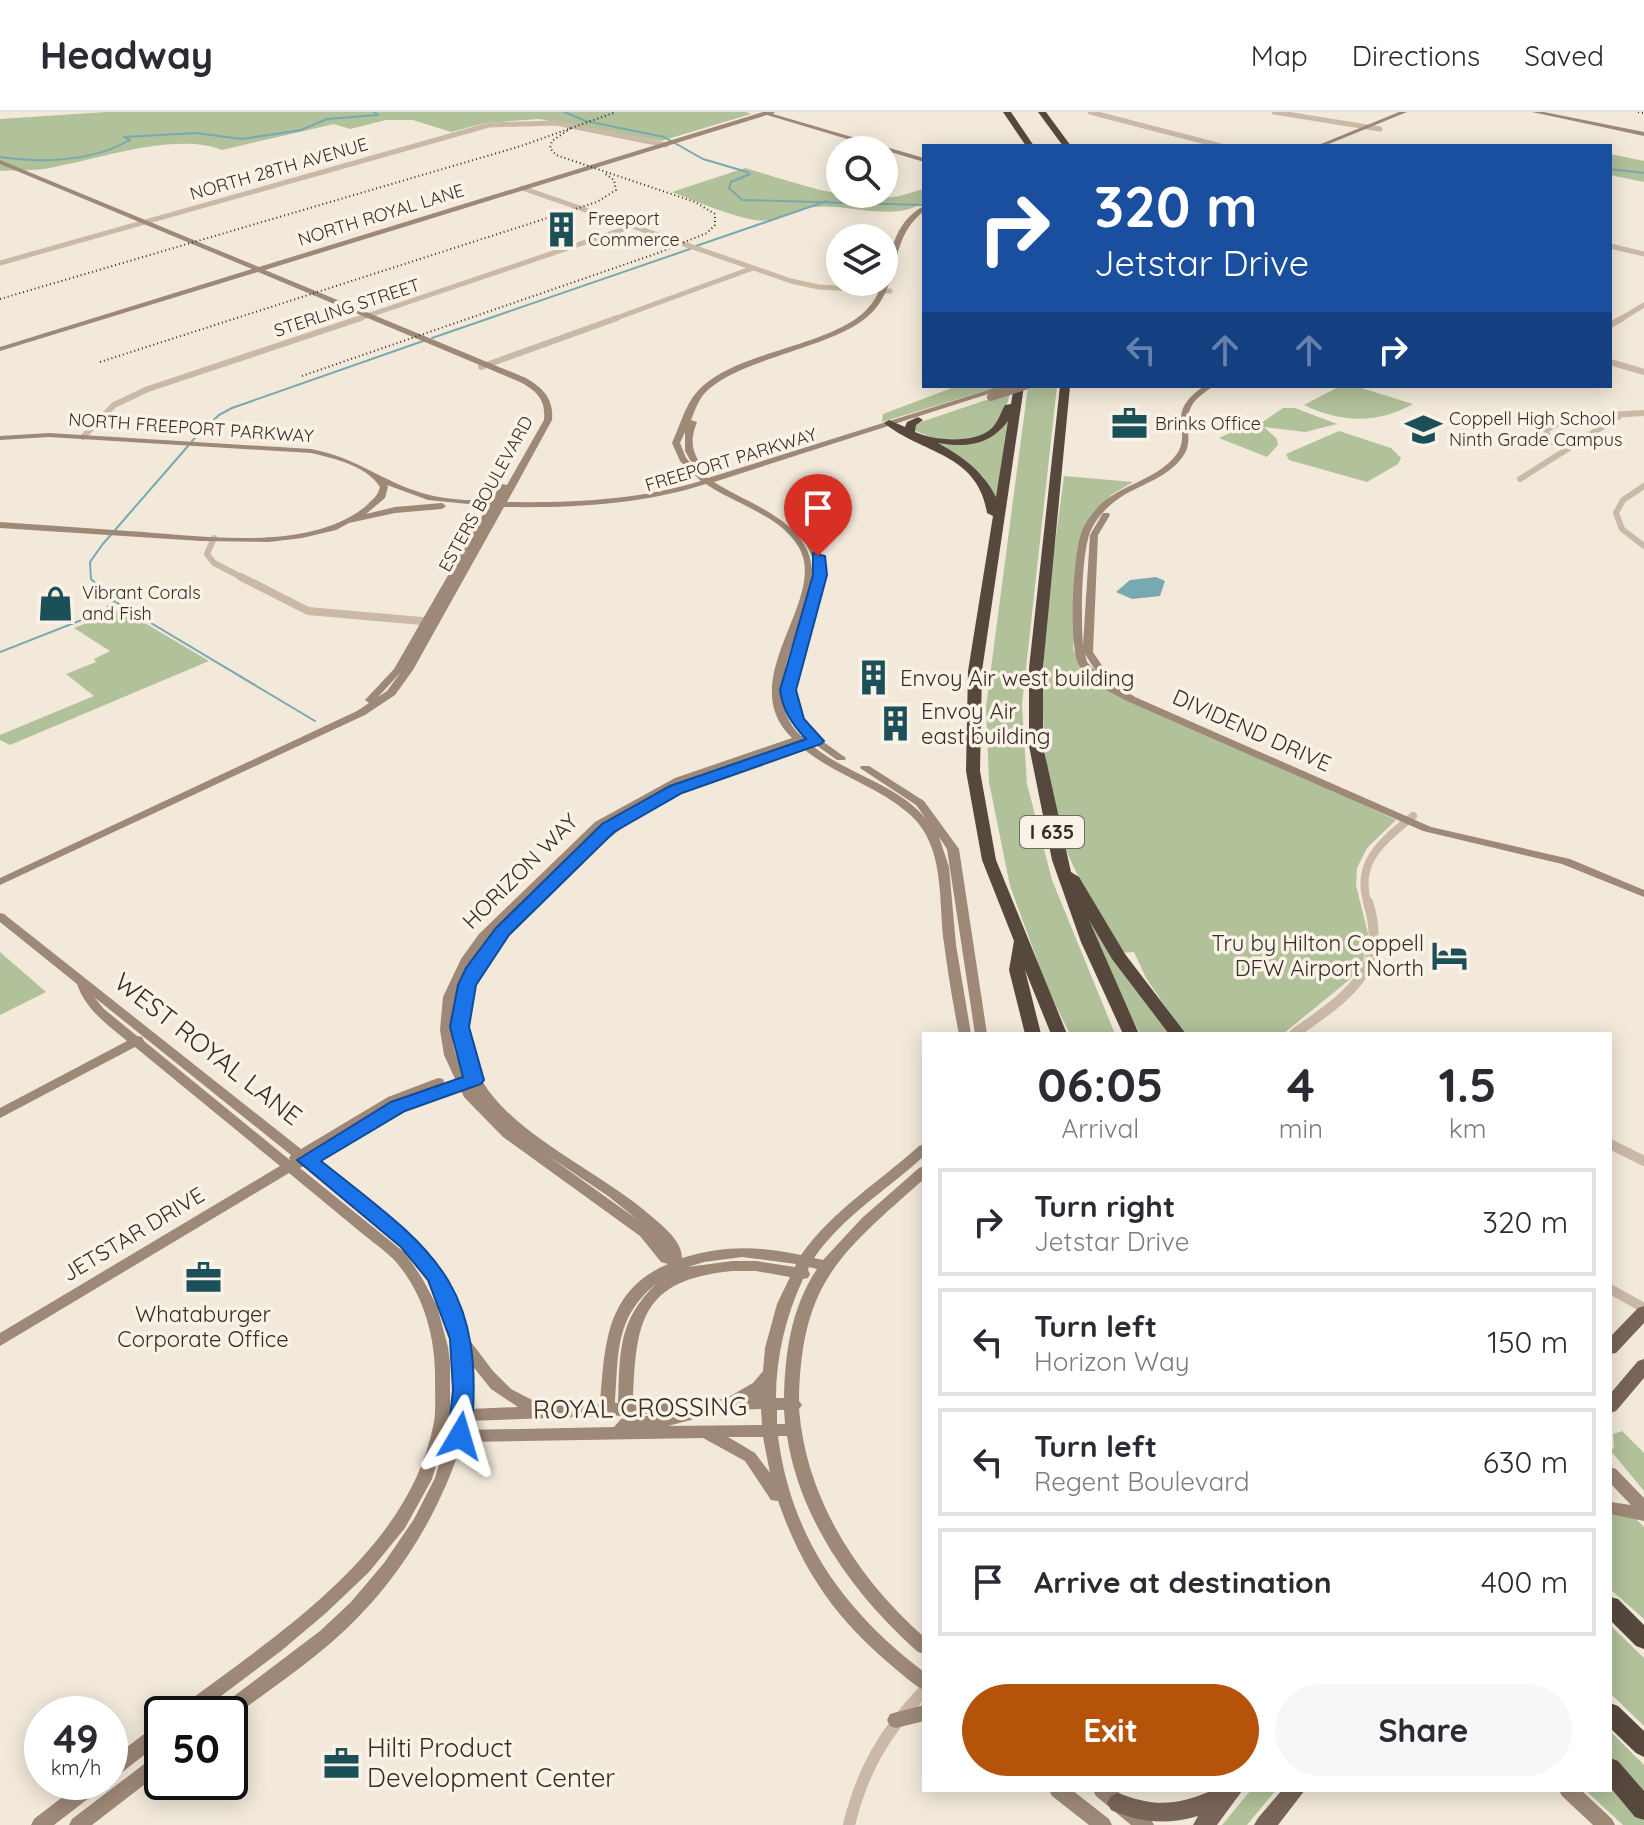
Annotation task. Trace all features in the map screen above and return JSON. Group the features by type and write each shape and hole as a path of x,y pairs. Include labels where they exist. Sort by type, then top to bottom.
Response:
{"highway":[{"path":"1007,112 1029,144"},
{"path":"1042,112 1066,144"},
{"path":"899,427 954,442 988,437 1001,429 1016,388"},
{"name":"I 635","path":"1017,388 975,671 973,771 989,860 1058,1032"},
{"name":"I 635","path":"1065,388 1034,693 1036,746 1059,860 1089,942 1130,1032"},
{"path":"877,432 918,420"},
{"path":"899,427 971,469 987,486 993,499 992,547"},
{"path":"1059,860 1090,905 1118,956 1176,1032"},
{"path":"1021,936 1017,970 1032,1032"},
{"path":"1612,1608 1643,1638"},
{"path":"1612,1715 1644,1746"},
{"path":"1612,1771 1644,1809"}],"main road":[{"path":"1612,1346 1644,1310"},
{"path":"1612,1404 1644,1366"},
{"path":"1110,1797 1155,1817 1179,1817 1228,1792"},
{"path":"1204,1825 1230,1792"},
{"path":"1267,1823 1293,1792"}],"street":[{"path":"752,112 766,113 922,161"},
{"path":"1090,112 1213,144"},
{"path":"1274,112 1370,128"},
{"path":"1334,144 1404,112"},
{"path":"1325,144 1413,112"},
{"path":"1535,112 1644,134"},
{"path":"766,113 839,136"},
{"name":"NORTH ROYAL LANE","path":"0,349 766,113"},
{"name":"NORTH 28TH AVENUE","path":"0,263 479,127 524,121 568,124 667,145"},
{"path":"898,154 922,161"},
{"name":"ESTERS BOULEVARD","path":"0,162 532,385 549,401 548,420 391,693 361,713 0,882"},
{"path":"522,188 753,268 826,287"},
{"path":"898,254 909,225 922,212"},
{"name":"STERLING STREET","path":"83,437 114,405 134,394 633,226"},
{"path":"1612,246 1644,254"},
{"path":"484,366 753,268"},
{"path":"882,296 872,309 851,324 734,371 703,390 676,443 684,461 790,532 808,558 808,580 777,681 780,712 808,740 903,801 934,837 943,866 948,934 965,1032"},
{"path":"715,481 691,457 687,433 713,389 736,375 862,323 884,306 885,296"},
{"path":"1612,324 1644,305"},
{"path":"1612,363 1644,372"},
{"name":"FREEPORT PARKWAY","path":"214,538 283,537 417,507 557,506 623,501 715,481 745,469 899,427 1004,388"},
{"name":"FREEPORT PARKWAY","path":"918,420 1016,388"},
{"path":"1192,402 1207,388"},
{"path":"1192,402 1216,388"},
{"name":"DIVIDEND DRIVE","path":"1192,402 1188,430 1192,452 1183,464 1123,498 1094,535 1078,652 1088,670 1107,685 1449,837 1566,861 1644,894"},
{"path":"1567,449 1548,440 1546,430 1569,417 1618,417 1644,413"},
{"path":"1520,479 1618,417"},
{"name":"FREEPORT PARKWAY","path":"376,475 422,496 497,506 585,511 656,501 877,432"},
{"name":"NORTH FREEPORT PARKWAY","path":"0,438 83,437 319,452 352,461 376,475"},
{"path":"696,464 718,470 745,469"},
{"path":"343,522 364,511 382,496 384,487 376,475"},
{"path":"1644,486 1623,500 1616,513 1622,529 1644,546"},
{"path":"585,511 623,501"},
{"path":"0,525 214,538 207,550 209,559 292,604 326,615 430,621"},
{"name":"ESTERS BOULEVARD","path":"0,874 346,713 371,699 399,676"},
{"path":"808,740 909,794 930,812 947,836 957,861 981,1032"},
{"name":"HORIZON WAY","path":"680,1267 675,1249 647,1219 553,1158 493,1112 450,1055 446,1030 449,997 473,949 523,907 588,832 655,795 808,740"},
{"path":"1296,1032 1346,990 1368,965 1376,942 1374,919 1361,890 1363,872 1369,854 1410,818"},
{"name":"DIVIDEND DRIVE","path":"1410,818 1452,831 1570,855 1644,885"},
{"name":"WEST ROYAL LANE","path":"0,916 83,983 289,1167 400,1257 430,1301 442,1354 444,1416 439,1437 411,1503 371,1561 298,1626 207,1696"},
{"path":"0,1114 141,1038"},
{"name":"WEST ROYAL LANE","path":"141,1038 303,1157 421,1255 446,1292 461,1339 464,1415 460,1436 448,1467 394,1563 356,1608 247,1696"},
{"name":"JETSTAR DRIVE","path":"0,1340 303,1157 398,1107 467,1078"},
{"path":"1612,1145 1644,1161"},
{"path":"922,1151 846,1214 802,1267 780,1315 767,1403 776,1476 787,1511 809,1557 843,1607 894,1659 922,1680"},
{"path":"922,1173 842,1247 822,1272 796,1337 794,1405 803,1475 843,1554 882,1606 922,1645"},
{"path":"607,1411 617,1323 634,1297 658,1275 680,1267 741,1264 802,1267 822,1272"},
{"path":"625,1411 629,1345 643,1307 680,1267"},
{"path":"1612,1290 1644,1310"},
{"path":"461,1339 486,1376 507,1397 558,1414"},
{"path":"613,1340 629,1345"},
{"path":"619,1432 626,1423 665,1421 720,1407 758,1387 770,1372"},
{"name":"ROYAL CROSSING","path":"444,1416 558,1414 767,1403 794,1405"},
{"name":"ROYAL CROSSING","path":"439,1437 795,1430"},
{"path":"703,1431 750,1457 787,1511"},
{"path":"448,1467 461,1451 490,1436"},
{"path":"1612,1475 1644,1511"},
{"path":"1612,1508 1644,1511"},
{"path":"298,1626 316,1643"},
{"path":"849,1825 865,1766 880,1739 922,1693"},
{"path":"896,1720 922,1714"},
{"path":"128,1757 144,1745"},
{"path":"78,1825 144,1775"},
{"path":"1061,1792 1103,1825"},
{"path":"1570,1792 1606,1825"},
{"path":"1110,1797 1145,1825"},
{"path":"40,1825 73,1800"}],"green space":[{"path":"106,112 751,114 661,141 539,119 485,123 451,132 413,120 386,120 350,129 334,124 222,150 203,145 158,146 44,169 0,171 0,119"},
{"path":"1612,154 1644,161 1644,182 1612,175"},
{"path":"745,168 826,191 826,206 763,221 713,208 672,192"},
{"path":"922,190 922,203 912,208 885,212 847,208 898,208 898,196"},
{"path":"952,388 1011,388 997,428 980,438 943,439 913,429 915,424 998,396 988,390 882,422 883,414"},
{"path":"1028,388 1057,388 1022,705 1027,784 1052,880 1114,1032 1069,1032 1049,992 1010,886 989,782 986,707"},
{"path":"1336,388 1361,388 1413,404 1386,415 1359,419 1332,415 1304,405"},
{"path":"1283,408 1295,408 1337,424 1305,432 1264,427 1277,439 1278,445 1267,457 1219,438 1251,423 1258,425"},
{"path":"1006,420 1009,421 997,499 983,476 934,441 985,438 1001,429"},
{"path":"1339,431 1391,448 1401,458 1398,464 1367,482 1289,460 1286,454"},
{"path":"1064,476 1133,482 1111,495 1085,525 1073,649 1088,676 1396,820 1367,848 1357,868 1356,885 1369,938 1362,964 1349,980 1285,1032 1183,1032 1146,978 1134,952 1121,953 1088,896 1071,861 1056,818 1047,771 1043,722 1044,671"},
{"path":"121,609 209,661 10,745 0,740 0,735 94,696 66,674 96,662 94,659 110,651 74,628"},
{"path":"1086,913 1170,1032 1139,1032 1113,980"},
{"path":"0,952 46,992 0,1015"},
{"path":"1622,1431 1644,1453 1644,1491 1612,1452 1613,1434"},
{"path":"1612,1504 1644,1527 1644,1619 1612,1591"},
{"path":"1612,1627 1644,1658 1644,1726 1612,1695"},
{"path":"1612,1733 1644,1765 1644,1805 1612,1766"},
{"path":"1612,1782 1644,1821 1644,1825 1623,1825 1587,1792 1612,1792"},
{"path":"1249,1792 1274,1792 1247,1825 1222,1825"}],"water":[{"path":"1156,577 1165,581 1160,596 1132,599 1116,592 1130,580"}],"waterway":[{"path":"0,157 33,160 83,157 130,140 124,137 196,133 242,139 301,130 327,119 378,115 374,112"},
{"path":"564,112 586,121 664,137 703,159 747,172 750,174 731,182 729,188 742,200 823,202"},
{"path":"1612,169 1644,173"},
{"path":"696,246 823,202"},
{"path":"823,202 922,205"},
{"path":"432,338 690,249"},
{"path":"192,441 219,415 232,408 426,340"},
{"path":"188,446 102,545 90,562 91,579 114,601 315,721"},
{"path":"0,652 102,612 113,602"}],"railway":[{"path":"571,128 616,112"},
{"path":"1638,112 1644,113"},
{"path":"0,299 521,146 571,128"},
{"path":"302,376 658,253 707,233 715,225 715,214 695,202 556,155 550,148 552,141 571,128"},
{"path":"100,362 597,202 616,190 614,180 604,173"}],"place":[{"name":"Freeport Commerce","path":"562,229"},
{"name":"Brinks Office","path":"1129,424"},
{"name":"Coppell High School Ninth Grade Campus","path":"1423,429"},
{"name":"Vibrant Corals and Fish","path":"56,603"},
{"name":"Envoy Air west building","path":"874,678"},
{"name":"Envoy Air east building","path":"895,724"},
{"name":"Tru by Hilton Coppell DFW Airport North","path":"1450,956"},
{"name":"Whataburger Corporate Office","path":"203,1278"},
{"name":"Hilti Product Development Center","path":"341,1763"}],"route":[{"path":"460,1436 465,1390 461,1339 438,1277 408,1242 307,1160 398,1107 474,1080 464,1050 460,1014 475,968 502,931 608,828 676,789 816,741 798,721 790,705 788,690 820,575 818,556"}]}
